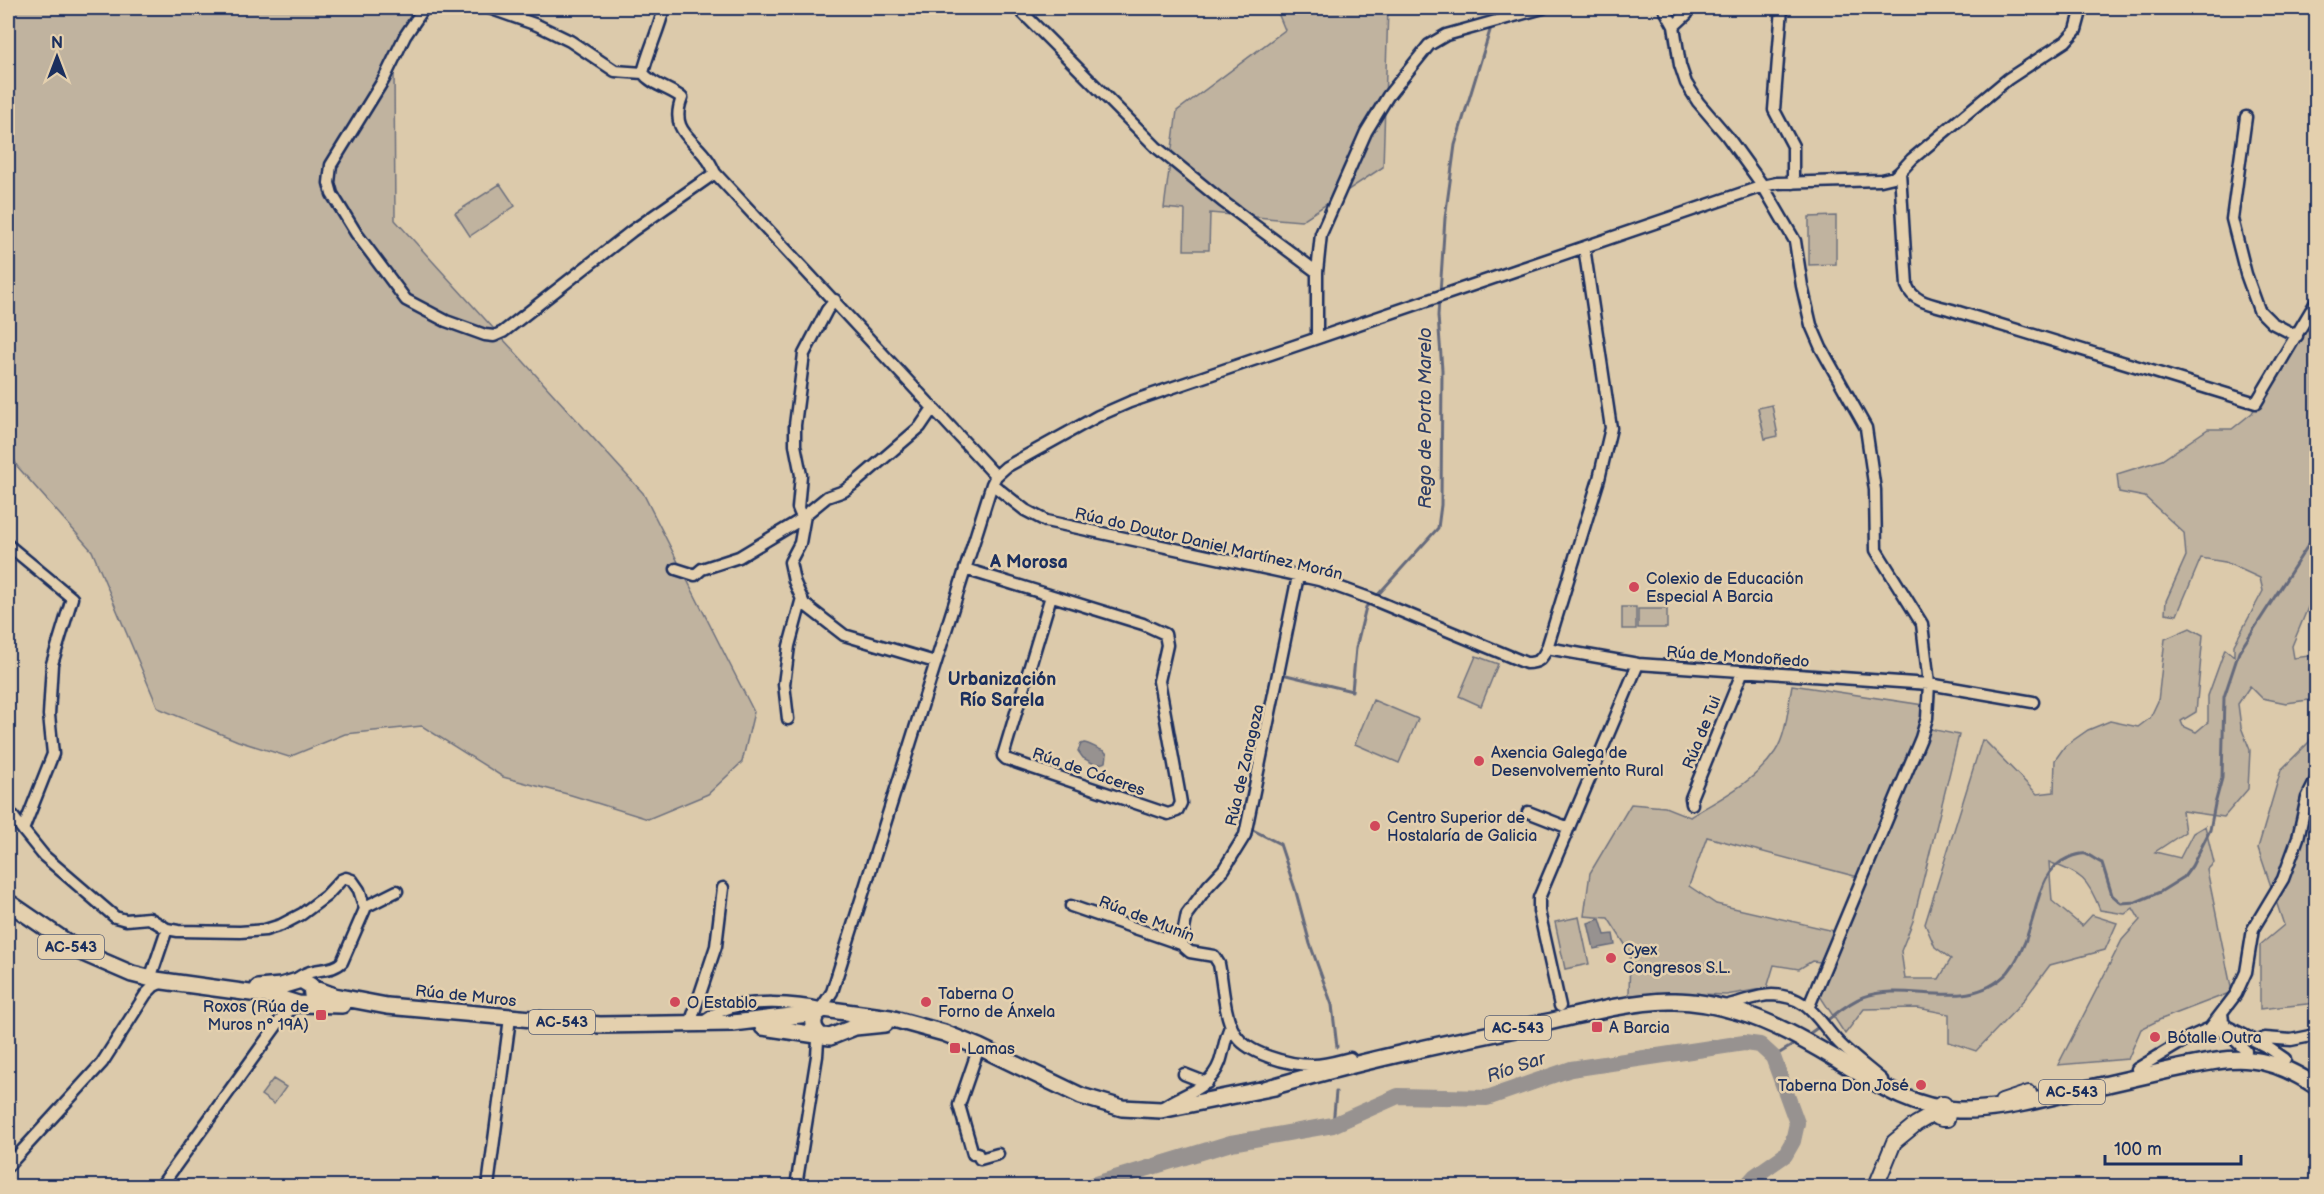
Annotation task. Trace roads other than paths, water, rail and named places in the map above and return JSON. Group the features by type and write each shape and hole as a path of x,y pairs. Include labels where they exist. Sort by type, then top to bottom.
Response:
{"main road":[{"name":"Rúa de Muros","path":"8,902 81,952 151,983 231,989 269,987 292,998 510,1018 614,1025 695,1024"},
{"name":"Rúa de Muros","path":"311,987 334,996 387,1006"},
{"path":"292,998 310,999 311,987"},
{"name":"AC-543","path":"1265,1089 1297,1079 1452,1042 1642,1003 1683,1001 1744,1013 1778,1028 1942,1114 2023,1103 2231,1059 2255,1060 2277,1065 2296,1073 2316,1086"},
{"name":"AC-543","path":"695,1024 890,1018 924,1027 979,1047 1093,1100 1122,1108 1158,1110 1645,1011 1686,1006 1719,1007"},
{"name":"AC-543","path":"733,1023 826,1021 924,1027"},
{"name":"AC-543","path":"1832,1057 1896,1091 1954,1100 1990,1100 2029,1094 2252,1046 2316,1075"},
{"name":"AC-543","path":"2252,1046 2253,1055 2288,1065 2316,1081"}],"street":[{"path":"424,8 405,36 384,79 331,165 329,183 332,194 377,262 406,300 423,311 485,334 494,336 503,332 632,231 715,174"},
{"path":"489,8 537,25 570,41 615,71 643,74 664,8"},
{"path":"1018,8 1156,147 1222,201 1317,272"},
{"path":"1317,338 1317,272 1321,234 1366,132 1388,96 1429,45 1446,35 1543,8"},
{"path":"1664,8 1674,26 1680,65 1686,83 1698,102 1728,136 1763,186 1795,241 1811,325 1821,348 1866,428 1875,490 1876,550 1922,624 1929,684 1925,728 1812,1010"},
{"path":"1674,26 1687,14 1688,8"},
{"path":"1782,8 1774,110 1793,146 1793,183"},
{"path":"796,1186 817,1056 832,992 994,480 1011,463 1114,408 1763,186 1777,183 1881,180 1894,177 1912,159 2008,79 2066,41 2076,30 2082,8"},
{"name":"Rúa do Doutor Daniel Martínez Morán","path":"643,74 647,79 674,91 682,98 678,108 678,119 691,143 708,160 715,174 835,300 933,408 994,480 1025,510 1047,521 1340,586 1526,663 1538,661 1543,657 1547,648"},
{"path":"2246,117 2232,219 2246,274 2259,310 2272,323 2297,336"},
{"path":"1900,172 1907,286 1910,293 1917,299 2256,403 2316,302"},
{"path":"1547,648 1599,479 1611,428 1584,247"},
{"path":"805,515 800,513 798,508 801,475 795,445 795,426 804,354 827,310 835,300"},
{"path":"676,569 695,575 702,569 740,556 797,522 827,497 844,491 856,482 920,427 933,408"},
{"path":"805,515 800,543 790,562 794,581 804,604 844,635 935,662"},
{"path":"8,545 72,598 52,664 49,715 53,754 23,830"},
{"path":"965,569 1051,596"},
{"name":"Rúa de Zaragoza","path":"1181,944 1187,914 1224,869 1245,835 1298,576"},
{"name":"Rúa de Cáceres","path":"1051,596 1159,630 1167,638 1159,681 1180,797 1180,808 1174,813 1162,812 1006,759 1003,756 1051,596"},
{"path":"788,719 784,684 789,646 802,598"},
{"name":"Rúa de Mondoñedo","path":"1547,648 1638,664 1929,684 2033,702"},
{"path":"1560,1006 1539,911 1539,898 1638,664"},
{"name":"Rúa de Tui","path":"1692,804 1691,798 1742,672"},
{"path":"2137,1069 2217,1021 2242,984 2253,929 2283,879 2298,838 2307,798 2316,780"},
{"path":"8,810 44,856 115,917 126,920 149,918 167,929 240,932 273,928 302,914 326,896 338,882 346,878 352,880 356,884 365,907 364,913 342,962 315,977 311,987"},
{"path":"1528,812 1569,828"},
{"path":"695,1024 716,946 723,888"},
{"path":"365,907 397,891"},
{"name":"Rúa de Munín","path":"1071,906 1181,944 1190,952 1211,955 1216,959 1234,1034 1244,1045 1288,1063"},
{"path":"8,1166 102,1063 151,983 167,929"},
{"name":"Rúa de Muros","path":"292,998 307,972 329,969"},
{"path":"1719,1007 1770,995 1786,997 1812,1010 1835,1039 1918,1112 1911,1128"},
{"path":"160,1186 292,998"},
{"path":"695,1024 723,1010 785,1003 826,1021"},
{"path":"488,1186 510,1018"},
{"path":"817,1056 826,1021"},
{"path":"2217,1021 2224,1023 2252,1046"},
{"path":"2217,1021 2219,1030 2252,1046"},
{"path":"1158,1110 1207,1083 1215,1074 1231,1025"},
{"path":"2252,1046 2265,1038 2291,1040 2316,1035"},
{"path":"1288,1063 1320,1064 1408,1046 1452,1042"},
{"path":"979,1047 965,1082 959,1107 973,1154 978,1153 980,1159 998,1154"},
{"path":"1288,1063 1299,1071 1297,1079"},
{"path":"1184,1074 1207,1083"},
{"path":"1876,1186 1892,1145 1911,1128 1942,1114 2029,1094"}],"waterway":[{"name":"Rego de Porto Marelo","path":"1493,18 1495,8"},
{"name":"Rego de Porto Marelo","path":"1440,293 1445,218 1455,145 1492,24"},
{"name":"Rego de Porto Marelo","path":"1375,598 1438,528 1441,505 1442,370 1439,299"},
{"path":"1825,1022 1853,1002 1881,993 1957,994 1975,992 1992,985 2008,972 2018,956 2046,879 2059,863 2068,858 2086,854 2102,863 2112,895 2121,903 2136,902 2160,892 2184,877 2210,830 2222,778 2224,697 2239,652 2316,533"},
{"name":"Rego de Porto Marelo","path":"1282,674 1352,691 1356,648 1366,607 1370,603"},
{"name":"Rego de Porto Marelo","path":"1251,827 1280,844 1310,944 1332,1005 1337,1047"},
{"path":"1806,1036 1820,1026"},
{"path":"1773,1057 1798,1042"},
{"name":"Río Sar","path":"1089,1186 1231,1143 1333,1125 1398,1096 1487,1098 1571,1069 1744,1043 1760,1045 1773,1057 1797,1123 1793,1141 1785,1155 1755,1176 1746,1186"},
{"name":"Rego de Porto Marelo","path":"1333,1125 1336,1092"}],"place":[{"name":"Colexio de Educación Especial A Barcia","path":"1634,587"},
{"name":"Axencia Galega de Desenvolvemento Rural","path":"1479,761"},
{"name":"Centro Superior de Hostalaría de Galicia","path":"1375,826"},
{"name":"Cyex Congresos S.L.","path":"1611,958"},
{"name":"O Establo","path":"675,1002"},
{"name":"Taberna O Forno de Ánxela","path":"926,1002"},
{"name":"Roxos (Rúa de Muros n° 19A)","path":"321,1015"},
{"name":"A Barcia","path":"1597,1027"},
{"name":"Bótalle Outra","path":"2155,1037"},
{"name":"Lamas","path":"955,1048"},
{"name":"Taberna Don José","path":"1921,1085"}],"district":[{"name":"A Morosa","path":"1029,562"},
{"name":"Urbanización Río Sarela","path":"1002,689"}]}
